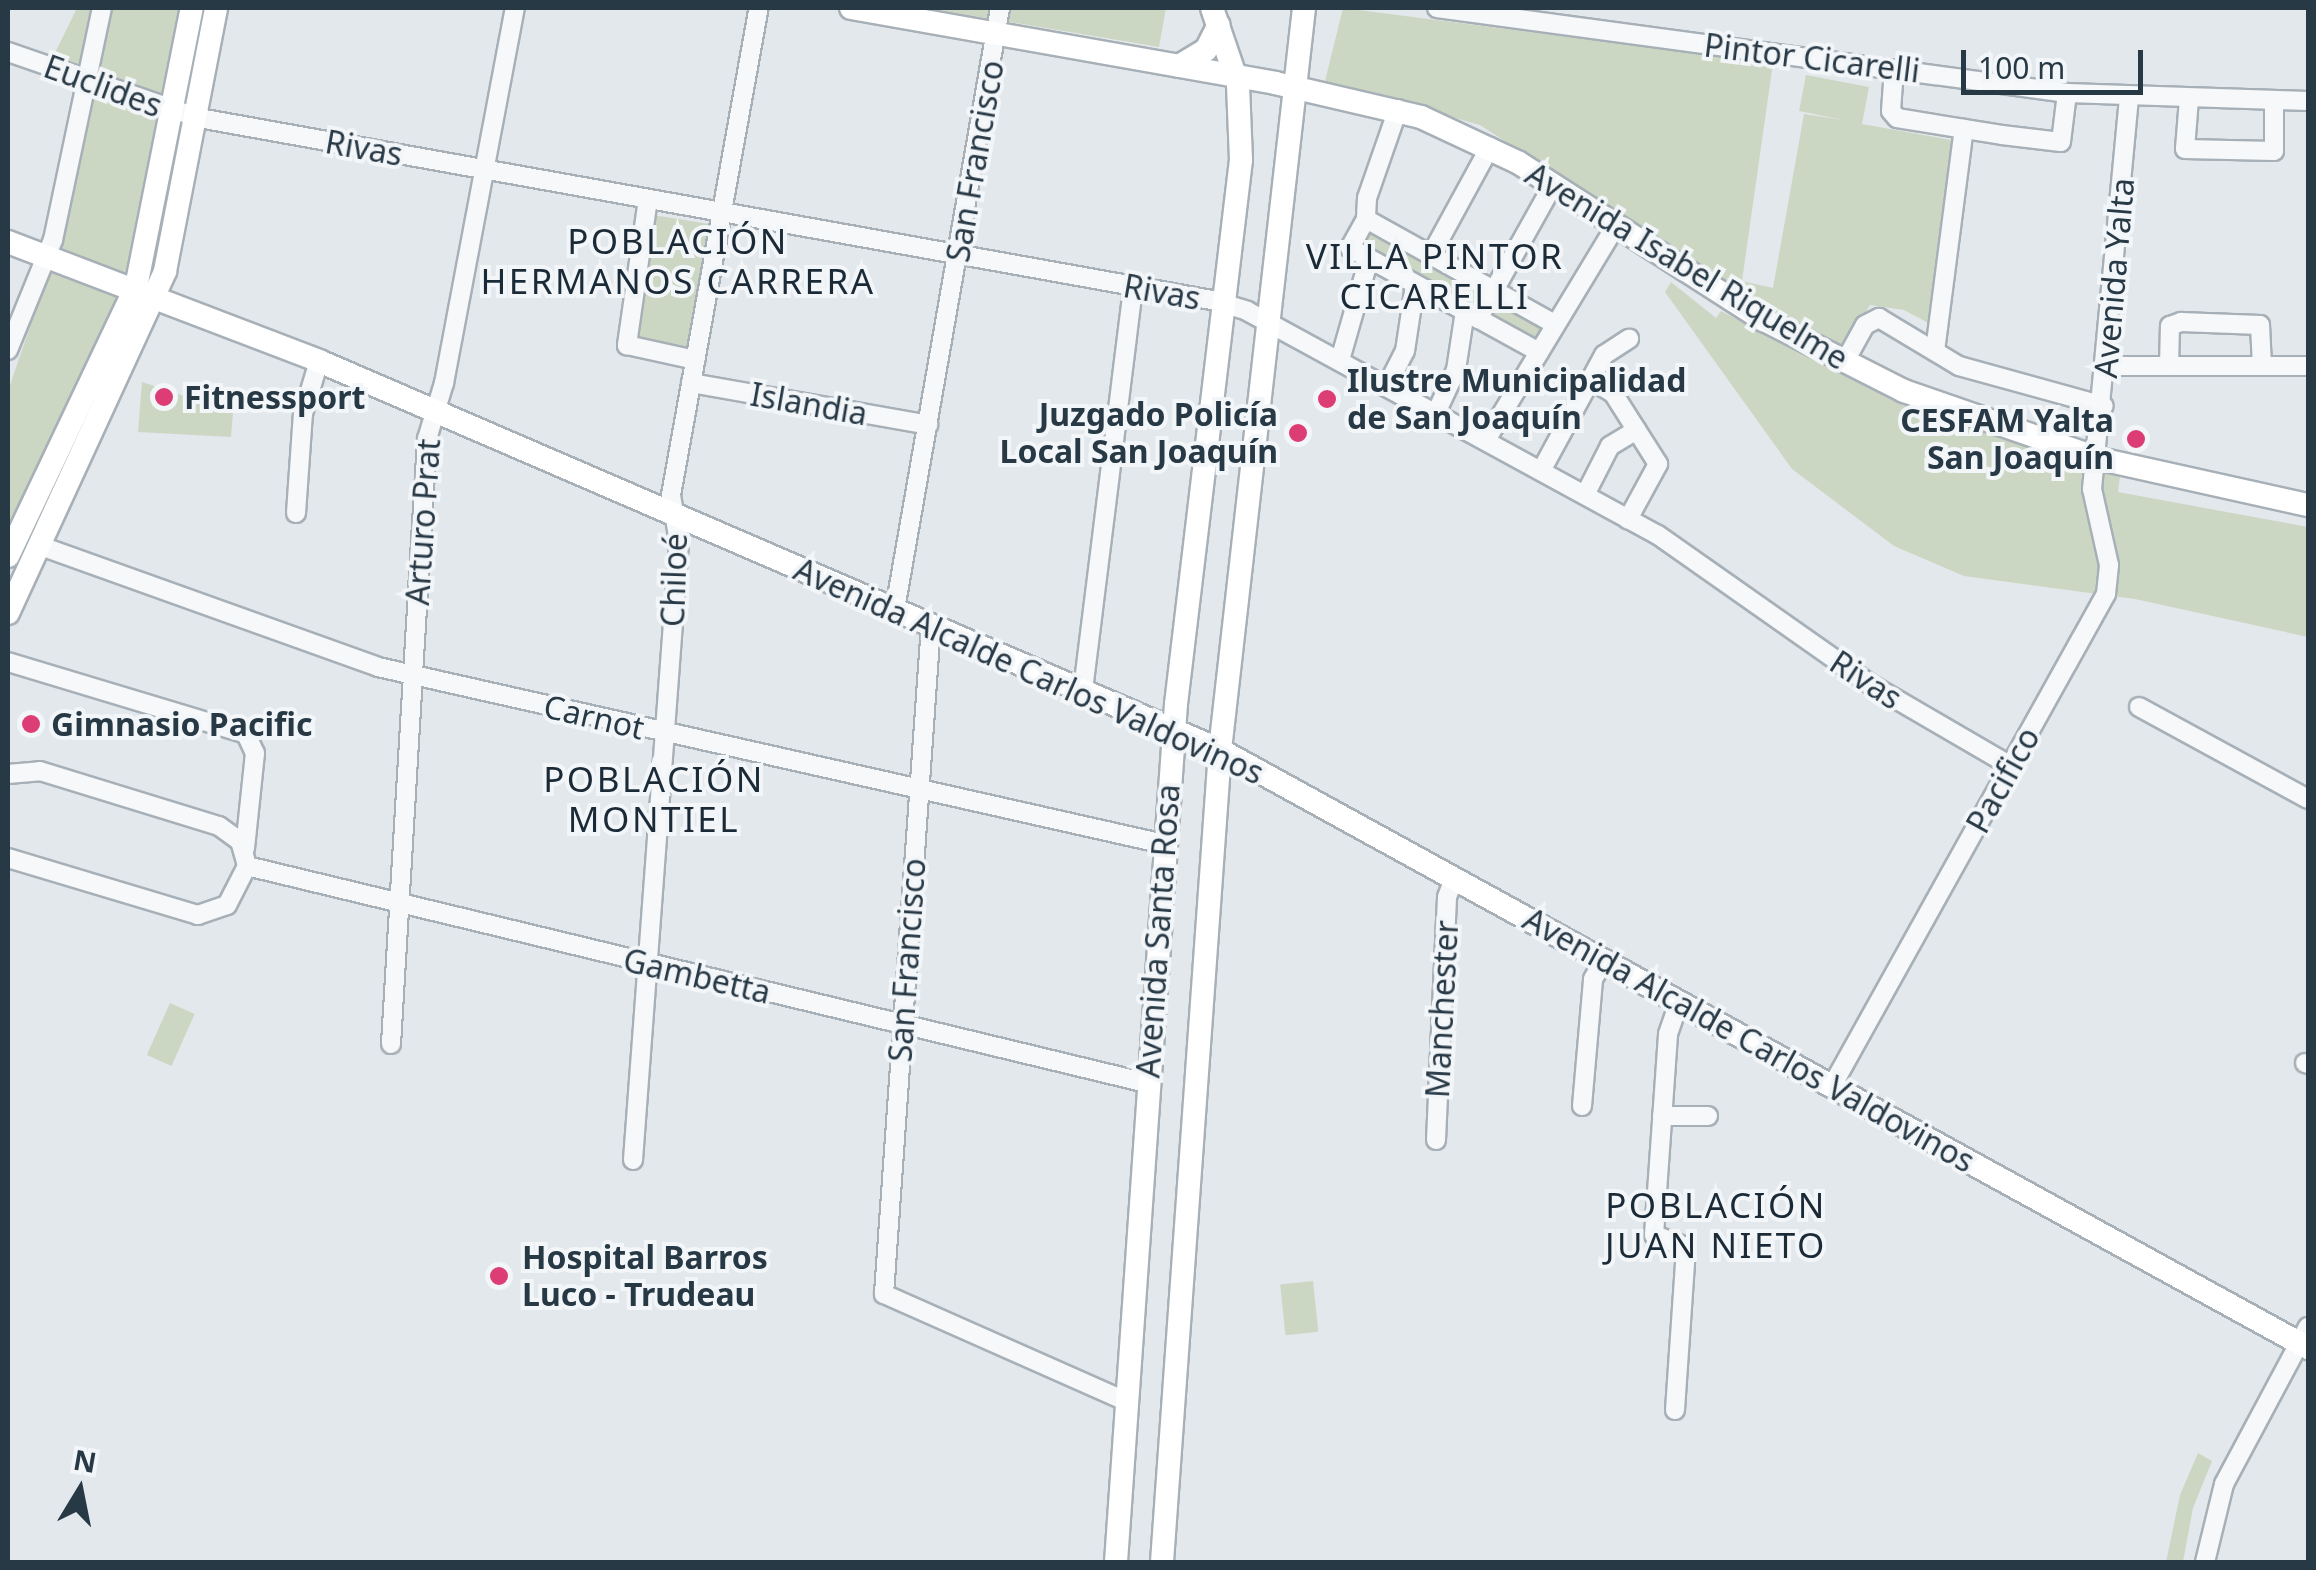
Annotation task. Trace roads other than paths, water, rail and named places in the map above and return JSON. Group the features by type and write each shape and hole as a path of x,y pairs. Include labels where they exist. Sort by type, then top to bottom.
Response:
{"main road":[{"path":"146,290 192,8"},
{"path":"8,556 175,238 216,8"},
{"name":"Avenida Isabel Riquelme","path":"852,8 1274,82 1398,109 1490,147 1844,363 1984,422 2100,459 2308,505"},
{"name":"Avenida Santa Rosa","path":"1162,1562 1220,750 1299,88 1304,8"},
{"path":"1179,66 1206,50 1216,16"},
{"name":"Avenida Santa Rosa","path":"1116,1562 1164,844 1225,304 1241,113 1237,76 1216,16"},
{"path":"1241,113 1256,90 1274,82"},
{"name":"Avenida Alcalde Carlos Valdovinos","path":"21,249 146,290 319,361 1220,750 1832,1086 2305,1339"},
{"path":"8,613 21,535"}],"street":[{"path":"8,350 21,249 88,81 102,8"},
{"name":"Arturo Prat","path":"392,1044 413,676 434,410 514,8"},
{"name":"Chiloé","path":"634,1160 680,535 671,495 758,8"},
{"name":"San Francisco","path":"894,609 1000,8"},
{"name":"Pintor Cicarelli","path":"1437,8 2067,92 2308,101"},
{"name":"Euclides","path":"8,52 199,118"},
{"path":"1894,69 1890,111 1897,118 1964,129 2062,142 2067,92"},
{"name":"Avenida Yalta","path":"2100,459 2129,97"},
{"path":"2189,99 2185,148 2274,151 2274,101"},
{"path":"1398,109 1367,198 1366,220 1350,248 1538,352"},
{"name":"Rivas","path":"199,118 1225,304 1270,321 1658,535 1870,684 2011,766"},
{"path":"1935,350 1964,129"},
{"path":"1431,255 1490,147"},
{"path":"1436,413 1456,370 1471,315 1494,290 1552,184"},
{"path":"648,198 627,345 695,360"},
{"path":"1366,220 1556,324"},
{"path":"1486,440 1616,225"},
{"path":"1340,360 1369,259"},
{"path":"1387,386 1405,351 1415,284"},
{"path":"1082,690 1132,287"},
{"path":"1844,363 1865,325 1880,318 1984,376 2104,406"},
{"path":"2169,366 2170,326 2198,322 2260,326 2262,366"},
{"path":"1541,470 1604,355 1629,338"},
{"path":"296,513 304,414 319,361"},
{"path":"2106,366 2308,366"},
{"path":"1590,380 1612,393 1658,464 1628,518"},
{"name":"Islandia","path":"691,383 928,425"},
{"path":"1585,495 1610,446 1636,430"},
{"name":"Pacifico","path":"1832,1086 2106,594 2109,565 2092,503 2100,459"},
{"name":"Carnot","path":"21,535 413,676 1164,844"},
{"name":"San Francisco","path":"931,625 884,1294 1125,1400"},
{"path":"8,662 246,734 255,753 246,857 227,905 198,915 8,858"},
{"path":"2139,707 2308,799"},
{"name":"Gambetta","path":"8,774 40,771 219,826 246,857 400,905 1147,1083"},
{"name":"Manchester","path":"1436,1140 1446,908 1454,879"},
{"path":"1582,1106 1592,980 1604,961"},
{"path":"1675,1410 1686,1247 1654,1235 1670,1020 1679,1002"},
{"path":"1662,1116 1708,1116"},
{"path":"2205,1562 2218,1496 2305,1339"}],"place":[{"name":"Fitnessport","path":"164,397"},
{"name":"Ilustre Municipalidad de San Joaquín","path":"1327,399"},
{"name":"Juzgado Policía Local San Joaquín","path":"1298,433"},
{"name":"CESFAM Yalta San Joaquín","path":"2136,439"},
{"name":"Gimnasio Pacific","path":"31,724"},
{"name":"Hospital Barros Luco - Trudeau","path":"499,1276"}],"district":[{"name":"POBLACIÓN HERMANOS CARRERA","path":"678,261"},
{"name":"VILLA PINTOR CICARELLI","path":"1435,276"},
{"name":"POBLACIÓN MONTIEL","path":"654,799"},
{"name":"POBLACIÓN JUAN NIETO","path":"1716,1225"}]}
